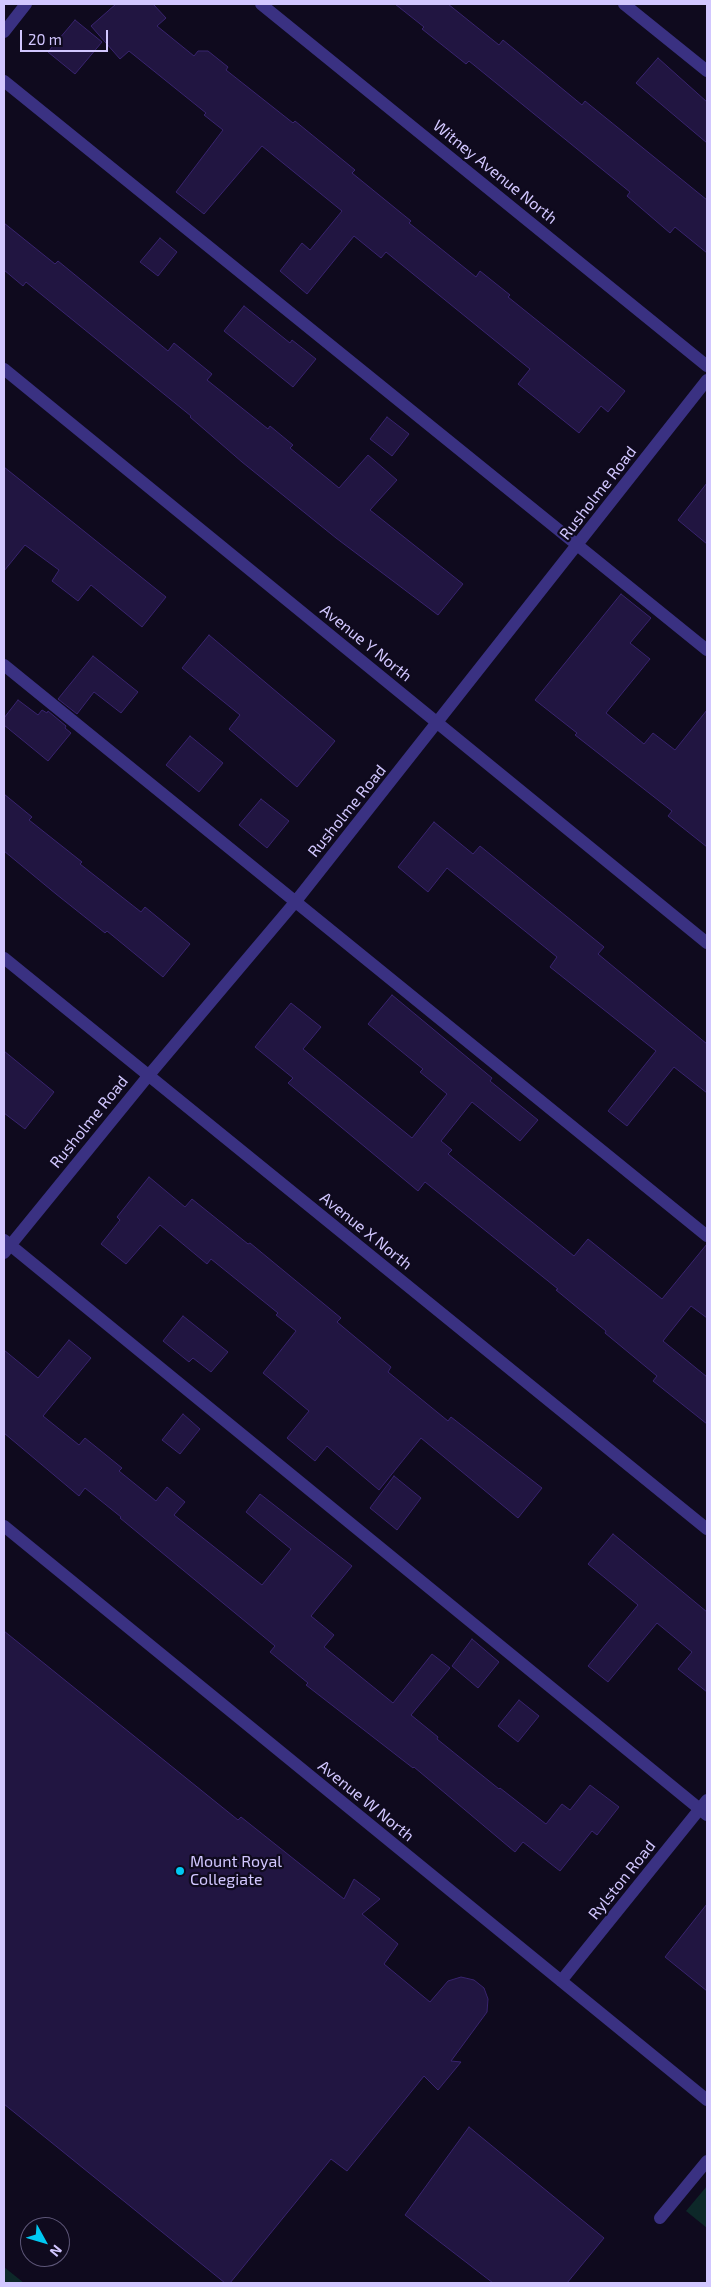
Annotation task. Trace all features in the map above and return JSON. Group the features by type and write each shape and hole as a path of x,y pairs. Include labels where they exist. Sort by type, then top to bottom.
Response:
{"street":[{"path":"4,32 26,4"},
{"name":"Witney Avenue North","path":"261,4 707,366"},
{"path":"624,4 707,71"},
{"path":"4,81 707,650"},
{"name":"Avenue Y North","path":"4,369 439,722 707,943"},
{"name":"Rusholme Road","path":"6,1246 296,901 707,380"},
{"path":"4,665 707,1236"},
{"name":"Avenue X North","path":"4,958 707,1529"},
{"path":"6,1246 705,1808"},
{"name":"Avenue W North","path":"4,1526 707,2100"},
{"name":"Rylston Road","path":"561,1981 705,1808"},
{"path":"660,2218 707,2161"}],"green space":[{"path":"707,2186 707,2228 686,2211"},
{"path":"4,2267 24,2283 4,2283"}],"building":[{"path":"116,4 153,4 166,18 157,26 194,56 198,51 208,51 228,67 226,70 293,123 295,121 355,170 352,173 411,221 409,223 476,277 480,271 510,295 508,297 625,391 608,412 601,406 579,433 518,384 530,369 386,252 381,258 354,236 307,294 280,271 302,243 310,250 342,211 262,146 204,214 176,192 223,130 204,115 206,113 129,51 120,59 91,26"},
{"path":"395,4 448,4 499,45 503,40 582,105 585,101 707,200 707,253 675,227 670,233 627,196 630,192 469,61 466,64 422,29 424,27"},
{"path":"75,20 102,42 75,74 48,52"},
{"path":"658,58 707,102 707,143 636,83"},
{"path":"4,223 55,264 58,261 168,351 174,343 212,374 207,380 268,429 270,426 293,445 290,448 339,488 368,455 397,480 370,510 463,584 438,615 336,538 242,462 191,416 26,282 23,286 4,270"},
{"path":"160,238 177,252 158,276 140,262"},
{"path":"244,306 290,343 292,340 316,359 293,387 224,331"},
{"path":"387,417 409,434 392,456 370,439"},
{"path":"4,467 166,597 142,627 91,585 78,601 52,581 59,570 25,545 4,571"},
{"path":"707,483 707,544 678,520"},
{"path":"621,594 651,618 630,643 650,659 606,713 644,744 653,733 675,750 707,710 707,847 668,816 672,811 575,735 577,733 535,700"},
{"path":"209,635 335,741 297,787 229,729 240,715 182,668"},
{"path":"93,656 138,692 121,713 94,692 77,714 58,699"},
{"path":"18,700 38,715 42,710 47,713 48,711 66,726 65,728 71,733 48,761 4,725 4,718"},
{"path":"190,736 223,763 199,792 166,765"},
{"path":"4,794 32,817 29,820 82,862 80,864 141,912 145,907 190,944 163,977 107,931 105,933 4,851"},
{"path":"261,799 289,821 267,848 239,825"},
{"path":"434,822 473,854 480,846 604,947 598,954 707,1044 707,1093 674,1067 627,1126 608,1111 656,1051 550,967 557,957 447,868 428,892 398,867"},
{"path":"392,995 492,1078 490,1081 538,1120 520,1141 472,1102 441,1141 452,1150 448,1154 574,1256 588,1239 662,1299 707,1244 707,1318 691,1306 663,1341 707,1377 707,1424 653,1381 657,1376 556,1290 558,1289 425,1182 418,1191 288,1083 293,1078 255,1047 291,1003 321,1027 303,1049 412,1138 447,1094 420,1072 423,1069 368,1024"},
{"path":"4,1051 54,1092 25,1129 4,1113"},
{"path":"149,1177 185,1207 192,1199 248,1244 250,1243 341,1318 337,1322 391,1367 388,1372 448,1421 451,1417 542,1488 518,1518 421,1438 379,1490 327,1446 315,1461 287,1438 309,1411 263,1373 296,1331 276,1315 278,1313 211,1259 207,1264 160,1225 126,1264 101,1244 120,1220 117,1217"},
{"path":"183,1316 228,1352 211,1372 193,1358 189,1362 163,1341"},
{"path":"69,1340 91,1358 43,1416 79,1445 85,1438 122,1468 119,1471 156,1501 167,1487 185,1502 174,1515 262,1585 291,1549 246,1512 260,1494 352,1566 311,1616 334,1635 324,1647 393,1703 432,1654 450,1668 411,1715 438,1737 437,1739 546,1824 562,1804 570,1810 590,1785 619,1807 597,1835 592,1831 560,1871 523,1842 515,1852 414,1767 306,1685 308,1683 270,1652 275,1646 121,1517 85,1488 79,1496 4,1433 4,1350 38,1378"},
{"path":"183,1414 200,1429 180,1454 162,1440"},
{"path":"394,1476 421,1498 397,1530 370,1508"},
{"path":"613,1534 707,1612 707,1692 678,1669 692,1652 657,1623 608,1682 588,1666 638,1605 588,1564"},
{"path":"4,1631 238,1820 241,1817 344,1899 354,1879 380,1899 362,1914 398,1944 384,1964 430,2002 448,1981 461,1977 474,1980 484,1988 488,1999 487,2012 451,2061 461,2062 438,2090 424,2076 347,2171 331,2159 230,2283 225,2283 4,2104"},
{"path":"472,1639 499,1662 478,1688 452,1666"},
{"path":"519,1700 539,1716 518,1742 498,1726"},
{"path":"707,1904 707,1991 665,1957"},
{"path":"469,2127 604,2238 567,2283 493,2283 405,2215"}],"place":[{"name":"Mount Royal Collegiate","path":"180,1871"}]}
